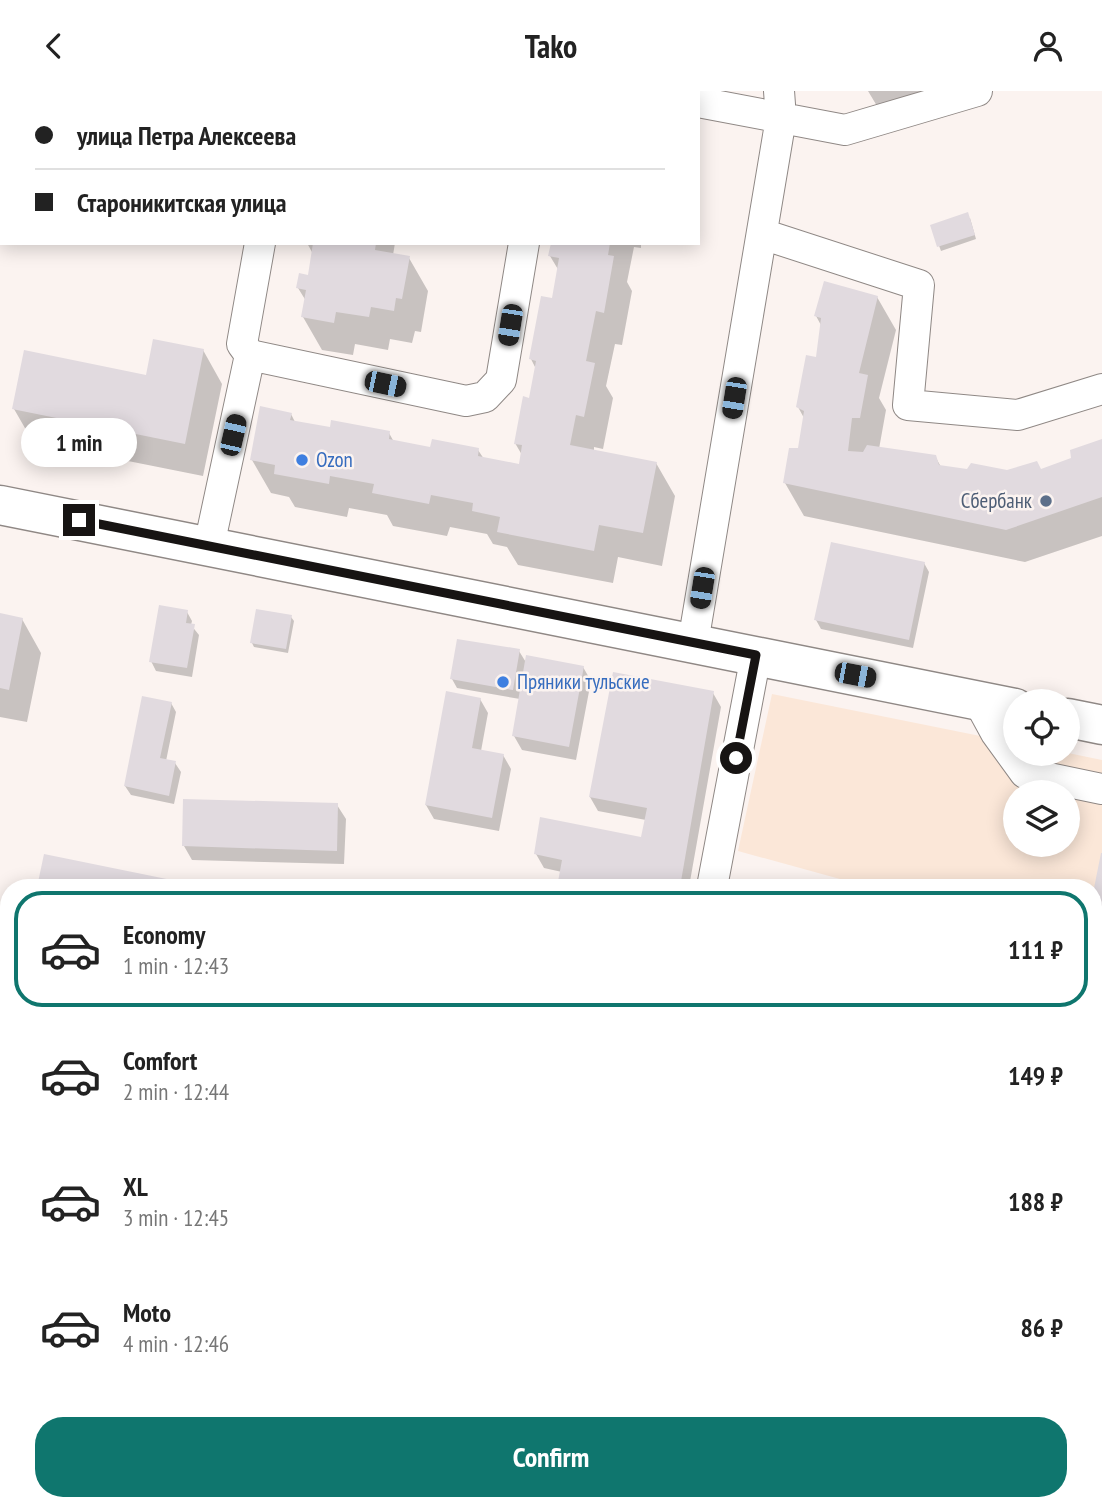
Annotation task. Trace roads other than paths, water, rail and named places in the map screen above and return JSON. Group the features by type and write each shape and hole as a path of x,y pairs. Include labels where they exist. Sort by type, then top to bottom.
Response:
{"main road":[{"path":"0,505 1003,705"},
{"path":"1080,720 1102,725"}],"street":[{"path":"700,102 780,105 845,130 977,91"},
{"path":"693,643 762,234 780,105"},
{"path":"762,234 919,285 908,405 1018,415 1102,389"},
{"path":"260,245 242,344 250,355 466,401 485,397 501,380 524,245"},
{"path":"209,547 250,355"},
{"path":"714,879 756,655"},
{"path":"978,700 996,733 1026,773 1102,789"}],"place":[{"name":"Ozon","path":"302,460"},
{"name":"Сбербанк","path":"1046,501"},
{"name":"Пряники тульские","path":"503,682"}]}
